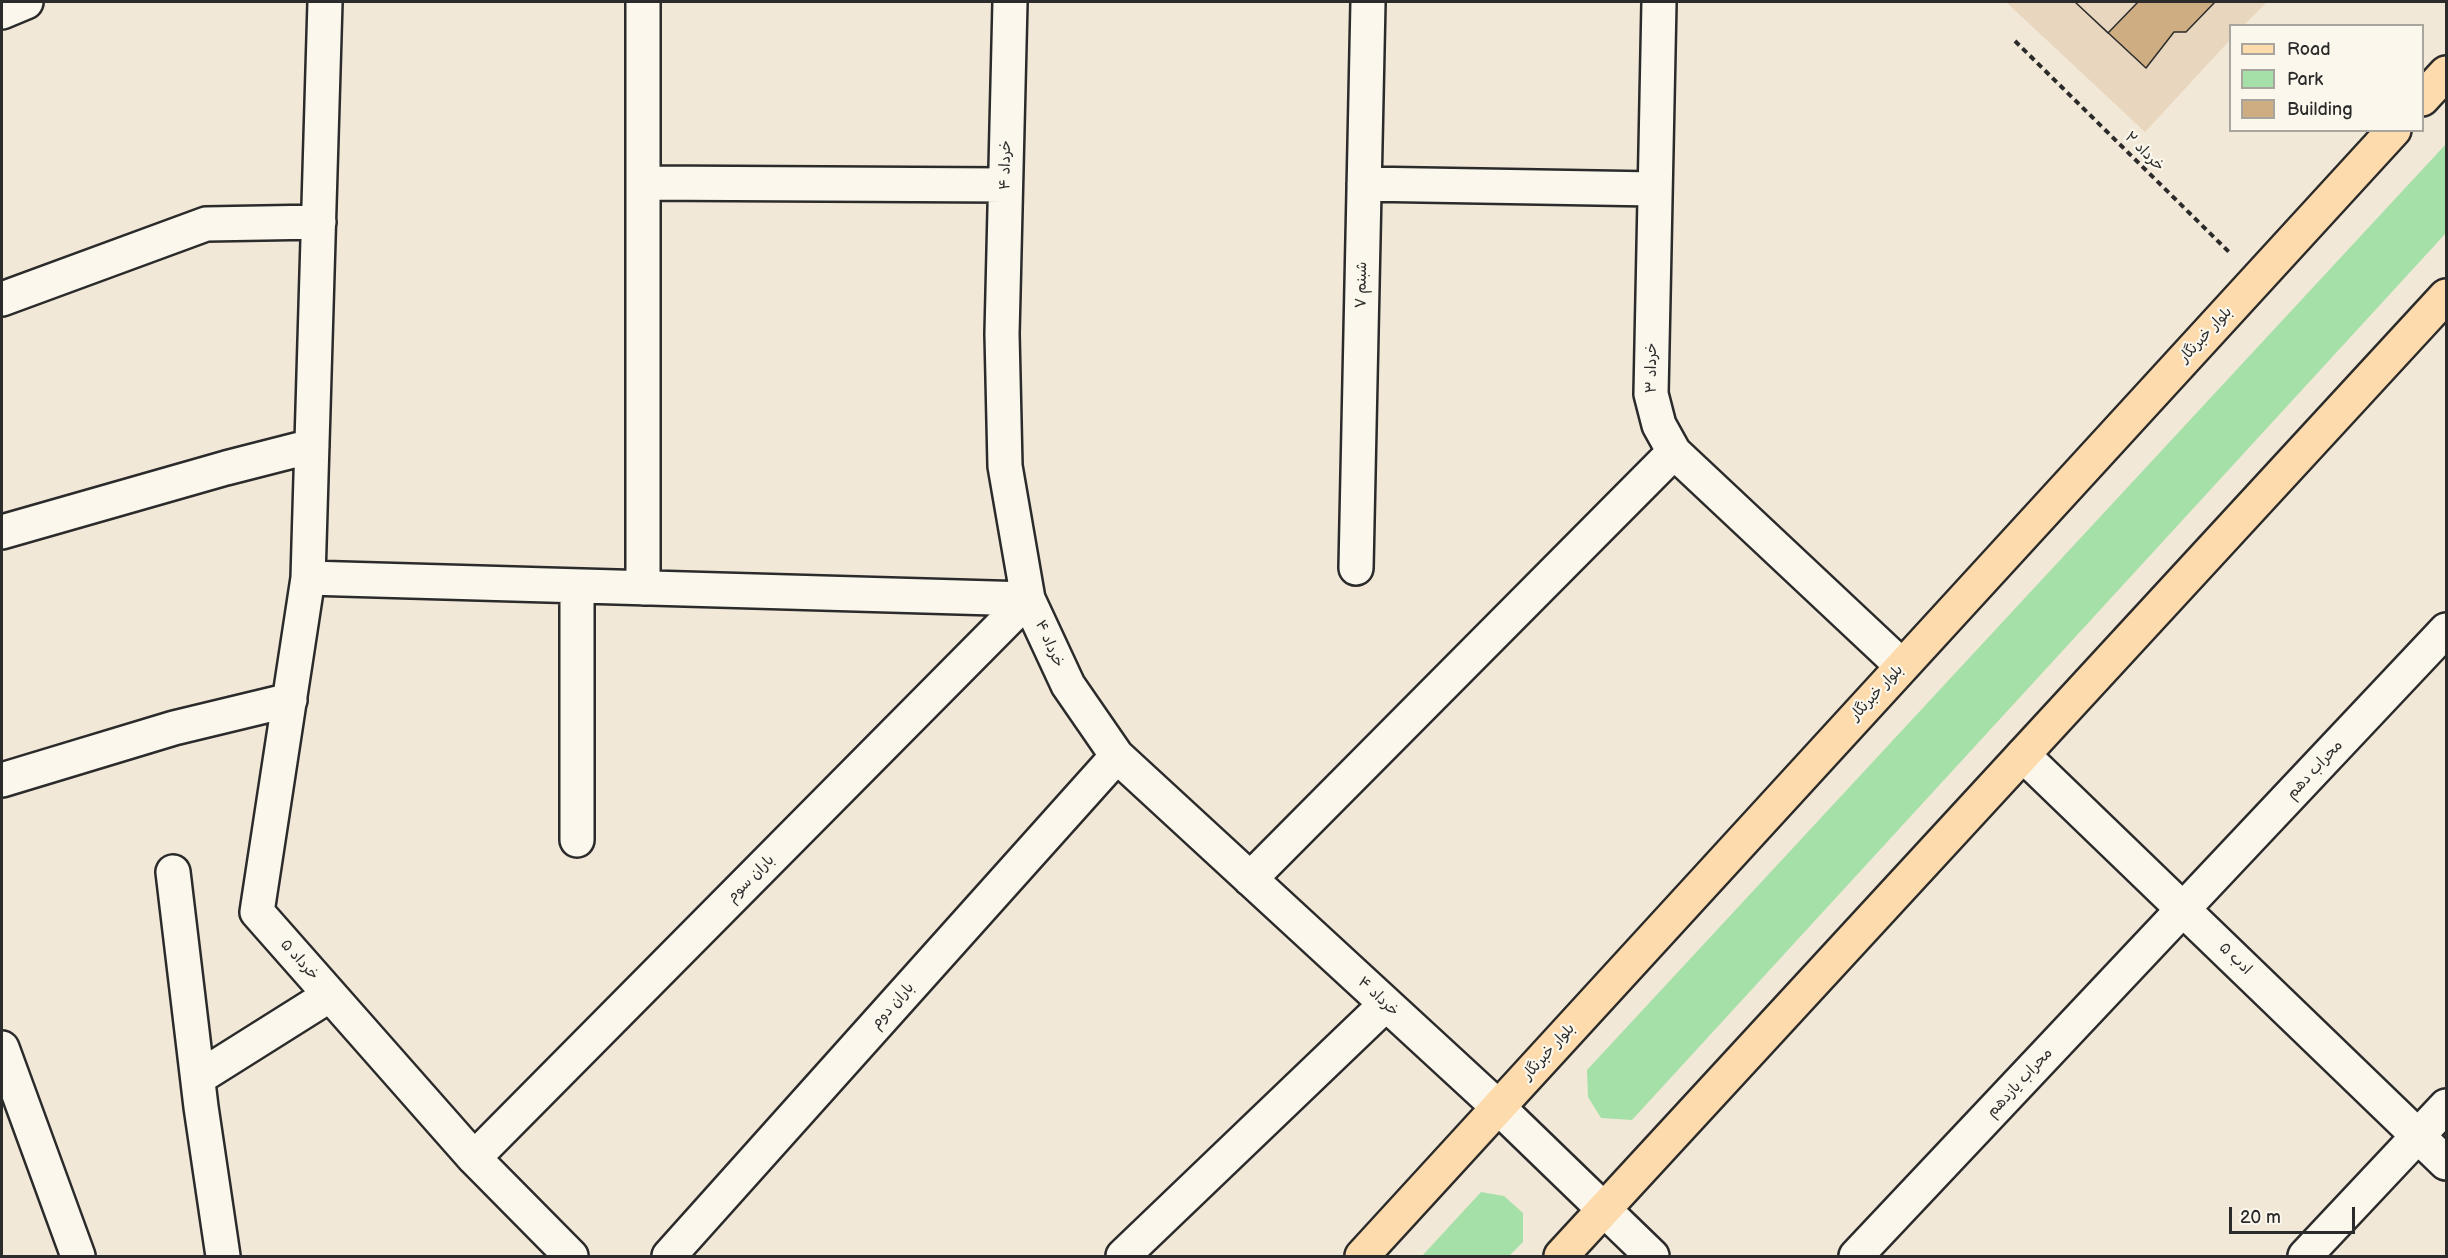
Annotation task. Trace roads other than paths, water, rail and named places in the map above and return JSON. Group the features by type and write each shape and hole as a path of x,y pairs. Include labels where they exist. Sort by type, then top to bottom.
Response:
{"main road":[{"path":"2424,97 2446,73"},
{"name":"بلوار خبرنگار","path":"1362,1257 2392,132"},
{"path":"1561,1257 2446,296"}],"street":[{"path":"2,12 26,2"},
{"name":"خرداد ۵","path":"325,2 308,578 256,912 474,1158 571,1257"},
{"path":"643,588 644,2"},
{"name":"خرداد ۴","path":"1010,2 1002,334 1005,466 1028,599 1068,685 1118,756 1498,1107 1652,1257"},
{"name":"شبنم ۷","path":"1356,568 1368,2"},
{"name":"خرداد ۳","path":"1659,2 1650,394 1659,425 1674,452 1902,666"},
{"path":"643,183 1005,185"},
{"path":"1364,184 1655,189"},
{"path":"2,298 206,224 319,222"},
{"path":"2,531 312,446"},
{"path":"1250,879 1674,452"},
{"path":"308,578 1028,599"},
{"path":"577,586 578,840"},
{"name":"باران سوم","path":"474,1158 1028,599"},
{"name":"محراب دهم","path":"2184,910 2446,630"},
{"path":"2,780 174,728 290,700"},
{"name":"ادب ۵","path":"2023,755 2446,1163"},
{"name":"باران دوم","path":"669,1257 1118,756"},
{"path":"173,872 223,1257"},
{"name":"محراب یازدهم","path":"1856,1257 2184,910"},
{"path":"198,1078 330,995"},
{"path":"1123,1257 1386,1004"},
{"path":"2,1048 78,1257"},
{"path":"2305,1257 2446,1106"}]}
